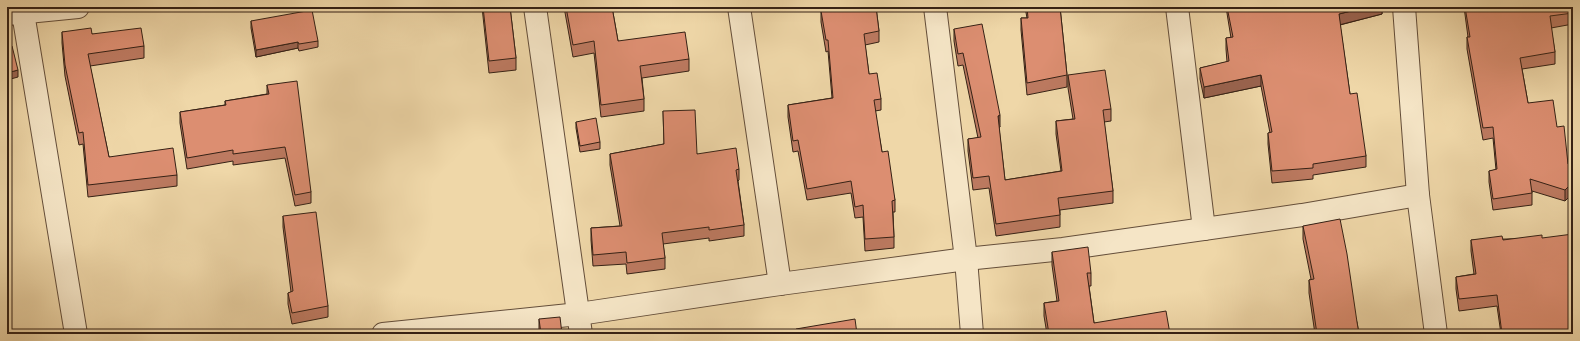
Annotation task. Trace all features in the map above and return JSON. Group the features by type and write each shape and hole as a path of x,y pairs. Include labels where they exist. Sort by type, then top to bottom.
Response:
{"street":[{"path":"76,334 15,13 78,7"},
{"path":"535,7 580,324"},
{"path":"739,7 780,284"},
{"path":"935,7 966,259 972,334"},
{"path":"1177,7 1204,229"},
{"path":"1404,7 1418,196 1436,334"},
{"path":"383,334 580,324 780,284 966,259 1063,249 1302,215 1418,196"}],"building":[{"path":"483,7 510,7 516,58 489,61"},
{"path":"566,7 612,7 618,41 685,32 689,59 640,66 644,99 601,105 594,41 573,45"},
{"path":"826,7 876,7 879,31 864,34 869,74 877,73 881,99 874,100 882,152 888,151 895,200 892,201 894,237 865,239 863,205 855,207 851,181 807,189 798,140 793,141 788,105 833,98 828,40 826,40 821,11 826,10"},
{"path":"1027,7 1060,7 1067,75 1027,83 1021,18 1028,18"},
{"path":"1227,7 1367,7 1339,14 1350,94 1357,93 1366,156 1313,164 1313,168 1272,171 1268,133 1272,132 1261,75 1204,87 1200,68 1229,61 1226,38 1233,37"},
{"path":"1465,7 1573,7 1573,13 1550,16 1555,52 1520,58 1528,103 1553,100 1557,127 1564,126 1568,164 1573,164 1573,182 1565,190 1530,179 1532,193 1493,199 1489,171 1497,169 1493,127 1483,128 1467,37 1470,37"},
{"path":"312,10 318,41 299,44 298,42 256,50 251,21"},
{"path":"982,24 1000,115 998,116 1005,180 1062,171 1056,121 1075,119 1068,75 1105,70 1111,109 1103,110 1113,191 1058,198 1060,215 996,224 989,176 973,178 968,139 981,137 963,53 958,54 954,29"},
{"path":"91,28 92,34 141,28 144,46 88,54 109,157 173,148 177,175 88,185 83,132 79,133 65,65 62,32"},
{"path":"12,46 18,70 7,73 7,47"},
{"path":"297,81 311,192 295,195 285,147 233,154 233,150 187,158 180,112 226,105 225,101 269,94 267,85"},
{"path":"695,110 697,154 736,148 739,169 736,170 744,225 709,230 709,227 662,233 665,258 627,263 626,252 593,255 591,228 622,226 610,154 664,144 663,111"},
{"path":"596,118 600,142 580,146 576,122"},
{"path":"316,212 328,306 292,313 288,293 293,291 283,216"},
{"path":"1340,219 1347,254 1359,334 1317,334 1309,280 1314,279 1303,226"},
{"path":"1573,234 1573,334 1502,334 1497,295 1459,299 1456,277 1476,274 1471,240 1502,236 1503,240 1542,235 1542,238"},
{"path":"1088,247 1091,273 1087,273 1094,323 1166,311 1170,334 1049,334 1044,303 1059,301 1052,252"},
{"path":"560,317 562,334 541,334 539,319"},
{"path":"855,319 857,334 797,334 796,329"},
{"path":"431,330 432,334 386,334"}]}
